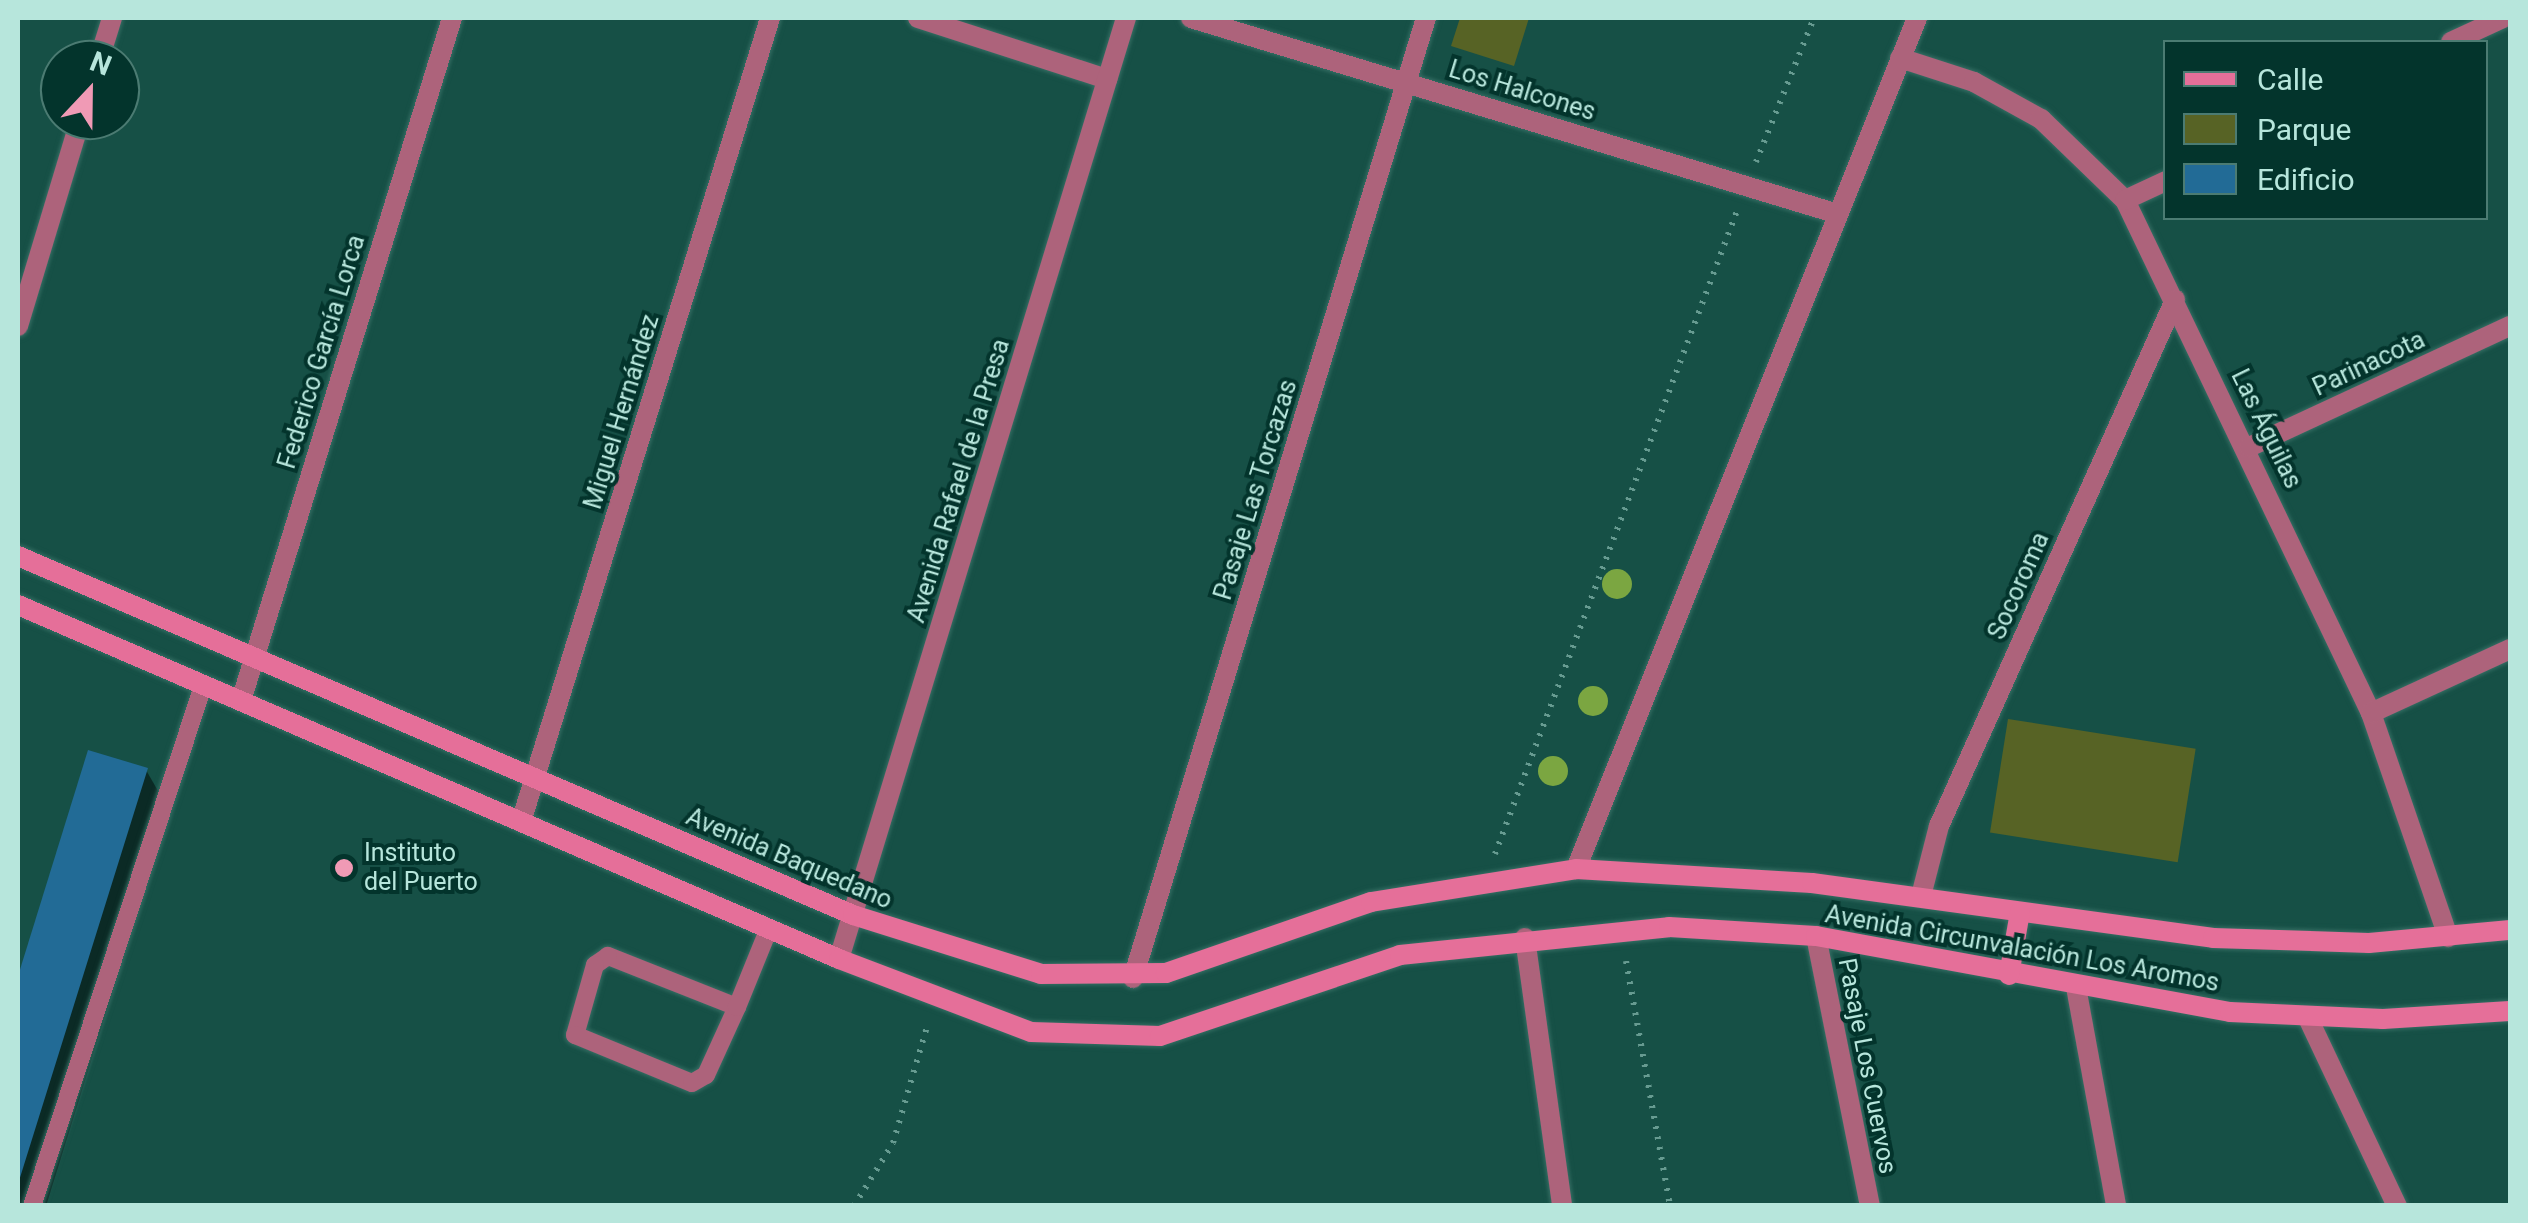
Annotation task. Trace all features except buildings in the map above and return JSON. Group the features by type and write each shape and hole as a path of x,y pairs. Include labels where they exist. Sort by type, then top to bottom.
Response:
{"main road":[{"name":"Avenida Baquedano","path":"18,556 853,915 996,966 1133,978 1198,965 1371,902 1486,879 1576,869"},
{"path":"18,605 839,959 1031,1032 1121,1040 1199,1028 1400,955 1525,938"},
{"name":"Avenida Circunvalación Los Aromos","path":"1576,869 1921,896 2213,938 2448,937 2510,930"},
{"path":"2009,975 2020,912"},
{"name":"Avenida Circunvalación Los Aromos","path":"1525,938 1621,929 1816,936 2076,987 2308,1018 2510,1010"}],"street":[{"name":"Federico García Lorca","path":"240,702 452,18"},
{"name":"Miguel Hernández","path":"521,822 770,18"},
{"path":"918,18 1107,80"},
{"name":"Avenida Rafael de la Presa","path":"839,959 1126,18"},
{"name":"Los Halcones","path":"1191,18 1838,214"},
{"name":"Pasaje Las Torcazas","path":"1133,978 1426,18"},
{"path":"1576,869 1916,18"},
{"path":"2455,40 2503,18"},
{"name":"Las Águilas","path":"1900,58 1974,82 2040,118 2125,200 2248,447 2372,713 2448,937"},
{"path":"18,326 74,140"},
{"path":"2125,200 2163,182"},
{"name":"Socoroma","path":"1921,896 1939,826 2175,300"},
{"name":"Parinacota","path":"2248,447 2510,326"},
{"path":"2372,713 2510,649"},
{"name":"Pasaje Los Cuervos","path":"1816,936 1870,1206"},
{"path":"1525,938 1562,1206"},
{"path":"2076,987 2116,1206"},
{"path":"2308,1018 2398,1206"}],"lane":[{"path":"32,1206 203,686"},
{"path":"736,1007 608,956 595,965 574,1036 692,1084 706,1075 736,1007 769,928"}],"path":[{"path":"1486,879 1747,185 1814,18"},
{"path":"1621,929 1670,1206"},
{"path":"854,1206 911,1099 930,996"}],"green space":[{"path":"1460,18 1529,18 1514,66 1451,46"},
{"path":"2008,719 2196,749 2178,862 1990,833"}],"place":[{"name":"Instituto del Puerto","path":"344,868"}]}
